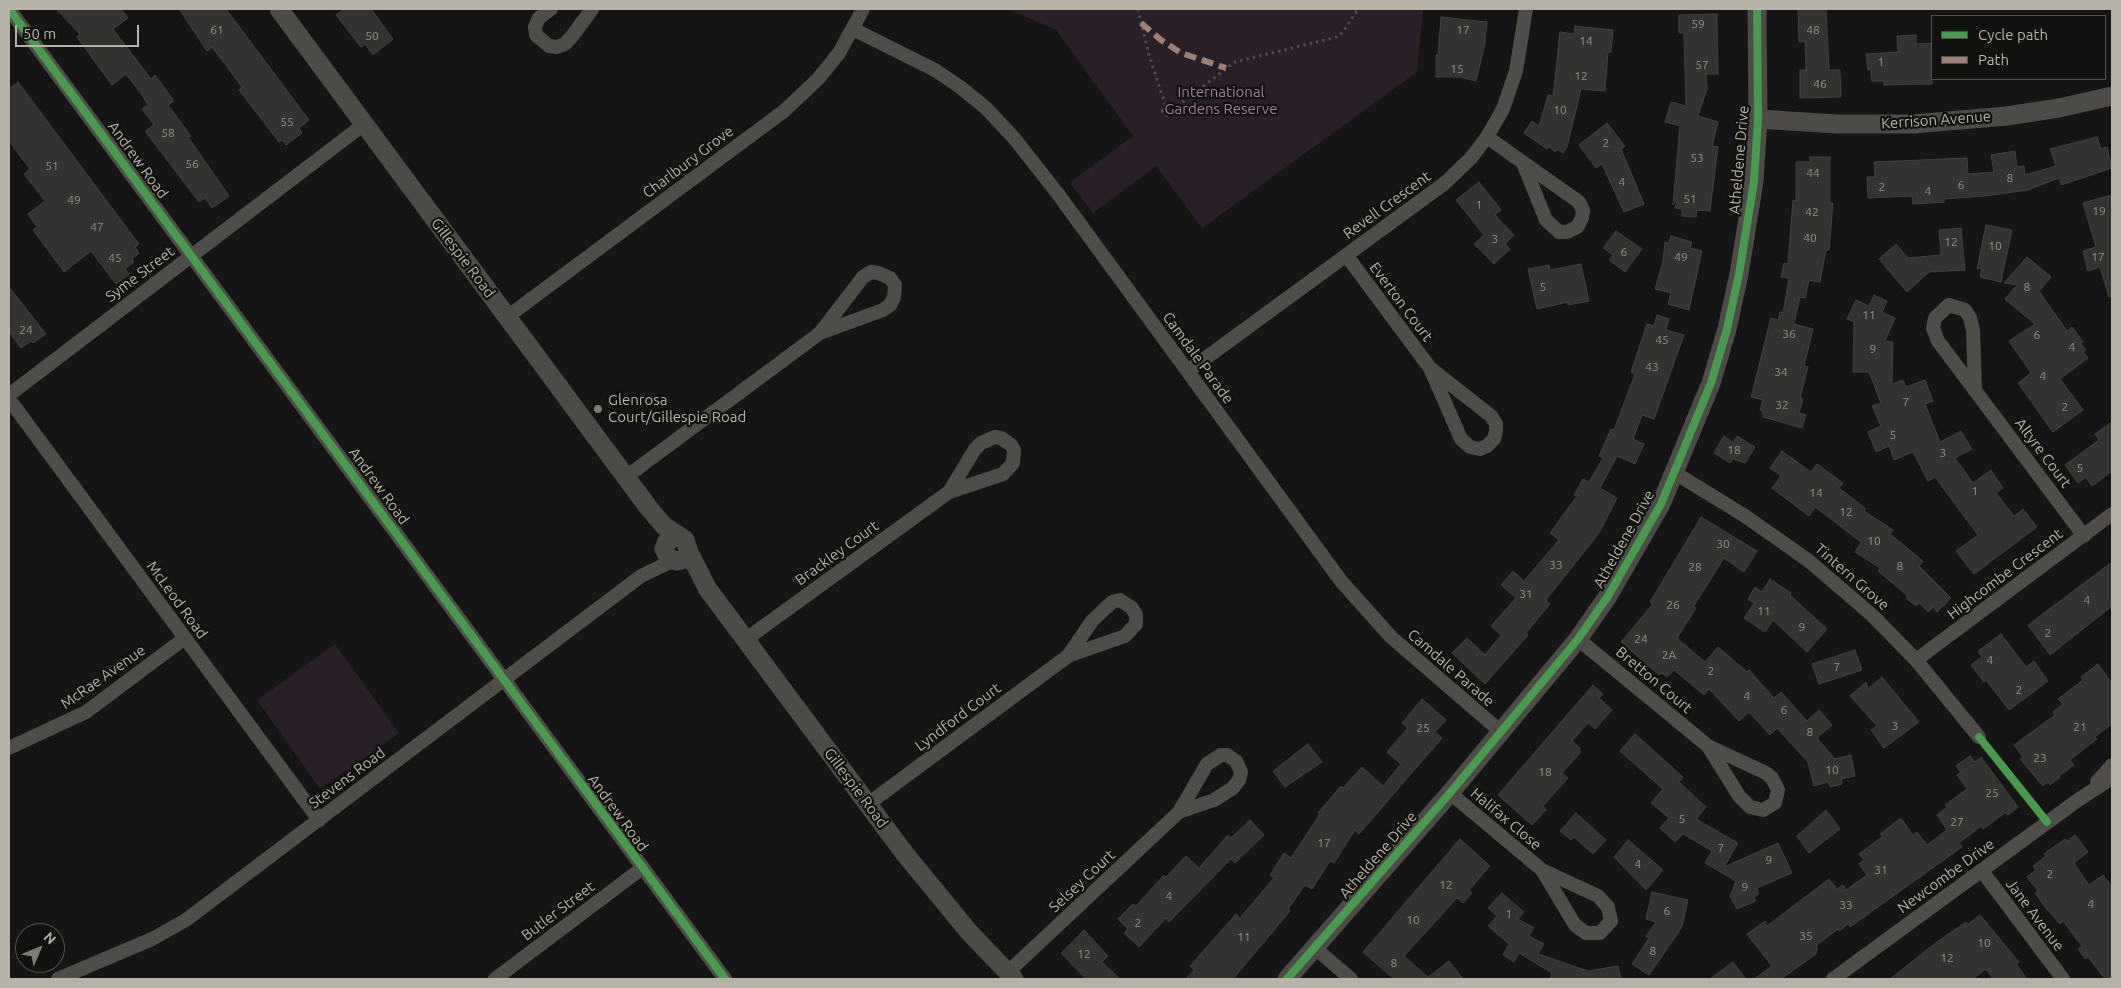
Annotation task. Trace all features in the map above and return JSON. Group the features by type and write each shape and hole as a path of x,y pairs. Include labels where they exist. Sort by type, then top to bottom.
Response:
{"street":[{"name":"Andrew Road","path":"9,9 725,979"},
{"name":"Gillespie Road","path":"279,9 363,125 626,476 648,507 674,551 707,588 938,897 1010,976"},
{"path":"551,9 539,18 535,27 536,35 549,46 557,47 565,44 592,9"},
{"name":"Charlbury Grove","path":"507,317 784,111 818,79 839,53 863,9"},
{"name":"Revell Crescent","path":"1188,371 1445,182 1471,158 1487,137 1503,109 1516,71 1526,9"},
{"name":"Atheldene Drive","path":"1287,979 1450,793 1578,639 1613,588 1661,504 1711,383 1727,329 1754,181 1758,119 1757,9"},
{"name":"Camdale Parade","path":"853,29 935,70 986,108 1014,138 1058,194 1364,610 1411,655 1500,731"},
{"name":"Kerrison Avenue","path":"1758,119 1837,124 1912,124 2007,116 2059,108 2112,96"},
{"name":"Syme Street","path":"9,395 363,125"},
{"path":"1487,137 1571,194 1579,202 1583,210 1582,218 1576,227 1567,232 1559,232 1546,220 1523,163"},
{"name":"Everton Court","path":"1346,255 1430,368 1461,439 1470,448 1480,449 1487,446 1494,439 1496,431 1496,424 1491,416 1430,368"},
{"path":"626,476 820,333 883,310 890,305 894,297 895,285 890,278 878,273 871,272 863,276 820,333"},
{"name":"Altyre Court","path":"1975,389 1973,330 1970,318 1964,310 1949,305 1936,318 1933,328 1938,340 2084,536"},
{"name":"McLeod Road","path":"9,399 319,820"},
{"name":"Brackley Court","path":"745,640 948,492 1003,474 1013,463 1014,450 1012,445 1002,438 989,439 981,443 975,449 948,492"},
{"name":"Tintern Grove","path":"1675,473 1745,516 1809,561 1873,616 1916,660 1979,737"},
{"name":"Highcombe Crescent","path":"1916,660 2112,514"},
{"name":"Stevens Road","path":"58,979 169,931 674,551"},
{"name":"Lyndford Court","path":"868,804 1068,656 1125,636 1136,624 1136,615 1132,608 1120,600 1112,602 1103,608 1068,656"},
{"name":"McRae Avenue","path":"9,748 86,712 185,638"},
{"name":"Bretton Court","path":"1578,639 1708,746 1766,772 1772,778 1778,790 1775,803 1763,810 1750,807 1738,796 1708,746"},
{"name":"Selsey Court","path":"1010,976 1179,812 1207,764 1221,755 1228,755 1236,762 1241,772 1240,780 1233,788 1214,800 1179,812"},
{"name":"Newcombe Drive","path":"2078,800 2112,766"},
{"name":"Newcombe Drive","path":"1833,979 2078,800 2112,778"},
{"name":"Halifax Close","path":"1450,793 1542,870 1598,896 1608,907 1611,921 1600,933 1586,933 1575,924 1542,870"},
{"name":"Butler Street","path":"495,979 642,869"},
{"name":"Jane Avenue","path":"1982,871 2062,979"},
{"path":"1315,948 1351,979"}],"path":[{"path":"1138,9 1149,55 1166,107 1172,110"},
{"path":"1166,107 1162,112 1164,115 1170,115 1172,110 1235,62 1337,37 1343,32 1358,9"}],"green space":[{"name":"International Gardens Reserve","path":"1008,9 1423,9 1417,72 1202,228 1156,166 1093,213 1070,183 1133,136 1056,30"},
{"path":"335,644 399,733 320,789 257,700"}],"building":[{"path":"56,9 121,9 128,18 113,29 151,79 155,75 174,101 168,105 191,136 188,137 229,196 212,208 205,198 199,202 145,131 154,125 142,109 148,105 142,95 126,74 112,85 77,37 80,34"},
{"path":"179,9 226,9 309,120 299,128 302,133 286,145 282,140 279,142 239,90 242,87 212,47 207,51"},
{"path":"344,9 371,9 393,39 373,55 365,44 361,47 336,15"},
{"path":"1798,9 1826,9 1829,70 1840,70 1841,97 1800,98 1800,70 1806,70 1805,41 1799,42"},
{"path":"1717,14 1718,74 1706,74 1707,89 1698,116 1718,122 1712,146 1718,147 1710,211 1697,210 1696,217 1682,216 1682,209 1675,208 1678,198 1673,205 1680,126 1665,122 1671,102 1686,106 1684,33 1679,33 1679,15"},
{"path":"1441,17 1487,22 1485,43 1476,81 1460,77 1436,77 1436,55 1438,55"},
{"path":"1575,26 1613,30 1611,52 1608,52 1605,91 1581,89 1567,147 1563,153 1557,149 1555,152 1549,147 1547,149 1524,133 1532,121 1539,126 1548,95 1553,96 1560,32 1574,34"},
{"path":"1916,35 1916,44 1931,43 1932,84 1884,85 1884,81 1872,81 1871,69 1868,70 1866,54 1898,52 1897,36"},
{"path":"18,82 139,244 135,247 139,253 132,259 134,262 125,269 129,274 116,284 91,251 64,272 33,230 37,227 28,214 45,201 24,174 30,169 9,141 9,89"},
{"path":"1607,123 1625,146 1621,149 1644,204 1624,212 1602,164 1596,168 1579,145"},
{"path":"2097,137 2101,149 2107,147 2112,168 2061,185 2059,178 2028,190 1944,199 1944,202 1913,204 1912,196 1868,198 1867,177 1875,177 1874,162 1967,158 1968,174 1994,172 1991,155 2015,151 2017,167 2024,166 2025,175 2056,166 2050,149"},
{"path":"1810,157 1830,157 1830,203 1833,203 1829,250 1826,250 1820,282 1809,280 1805,298 1800,297 1794,324 1813,329 1804,366 1808,367 1800,398 1803,399 1799,413 1806,415 1802,428 1763,417 1763,411 1760,410 1763,400 1751,397 1771,318 1778,320 1780,312 1783,313 1789,278 1781,277 1784,263 1788,264 1793,200 1796,201 1796,162 1810,162"},
{"path":"1479,182 1501,210 1495,215 1514,235 1505,244 1510,249 1494,264 1474,244 1484,235 1456,200"},
{"path":"2112,195 2112,296 2109,297 2100,267 2088,271 2083,251 2096,247 2083,203"},
{"path":"1986,225 2012,230 2001,282 1980,277 1982,268 1977,269"},
{"path":"1961,228 1965,270 1929,272 1907,292 1879,259 1896,244 1908,258 1941,255 1939,230"},
{"path":"1616,231 1642,249 1625,272 1609,260 1613,255 1603,248"},
{"path":"1671,236 1692,242 1690,248 1702,251 1689,310 1668,304 1671,293 1655,289 1663,261 1665,242 1669,243"},
{"path":"2027,257 2051,277 2039,291 2067,331 2072,327 2083,342 2081,344 2086,350 2083,352 2088,358 2060,379 2083,410 2053,432 2018,383 2031,373 2009,341 2035,324 2005,299 2017,285 2004,283"},
{"path":"1581,264 1589,301 1568,305 1568,302 1537,309 1528,269 1549,265 1550,270"},
{"path":"9,287 46,334 33,343 31,341 21,348 9,332"},
{"path":"1874,295 1887,301 1882,312 1895,318 1885,341 1893,342 1892,384 1903,380 1906,387 1925,380 1933,401 1925,404 1940,442 1961,431 1972,449 1955,458 1973,483 1991,470 2003,488 1996,493 2014,516 2023,509 2037,527 1974,574 1956,551 1978,535 1935,477 1928,481 1913,452 1894,460 1889,446 1876,452 1868,432 1881,426 1872,406 1881,403 1869,372 1853,372 1854,322 1847,319 1856,300 1869,306"},
{"path":"1657,315 1669,319 1666,330 1684,335 1654,419 1642,415 1633,439 1644,444 1635,464 1617,456 1600,488 1617,498 1599,533 1546,600 1550,604 1526,633 1528,635 1485,684 1452,653 1467,638 1485,655 1501,635 1491,626 1516,598 1501,585 1513,571 1524,581 1559,540 1550,533 1577,496 1574,495 1583,479 1589,482 1603,458 1599,456 1611,429 1614,430 1635,374 1631,372 1647,324 1654,326"},
{"path":"2112,422 2112,471 2092,486 2086,477 2078,483 2065,465 2099,440 2095,434"},
{"path":"1724,436 1733,442 1737,436 1755,447 1745,463 1733,459 1730,463 1714,453"},
{"path":"1782,451 1811,472 1817,464 1843,483 1839,488 1866,509 1864,511 1893,530 1890,534 1923,561 1919,566 1951,598 1937,612 1933,607 1928,612 1919,603 1916,606 1906,598 1908,596 1878,571 1880,568 1855,552 1861,542 1815,507 1809,516 1772,488 1781,476 1770,468"},
{"path":"1701,517 1757,551 1744,572 1724,558 1693,607 1696,608 1677,638 1705,662 1718,647 1747,672 1749,670 1774,698 1781,692 1807,721 1819,710 1832,725 1817,738 1835,759 1851,755 1855,776 1841,779 1842,784 1830,787 1828,782 1814,786 1808,762 1777,728 1770,735 1749,712 1739,721 1709,689 1704,695 1674,670 1667,677 1662,673 1659,675 1621,642 1653,604 1650,602"},
{"path":"2112,562 2112,606 2050,655 2028,625"},
{"path":"1770,579 1791,593 1790,595 1827,629 1807,652 1773,620 1765,632 1744,618 1754,603 1748,599 1755,587 1762,592"},
{"path":"2001,634 2026,667 2034,661 2048,681 2009,710 1986,680 1984,682 1971,665 1982,657 1978,651"},
{"path":"1855,650 1862,670 1819,684 1812,664"},
{"path":"2098,664 2112,683 2112,724 2095,737 2097,739 2070,760 2074,765 2050,785 2048,782 2043,786 2020,759 2023,757 2014,745 2055,715 2053,712 2063,704 2058,699 2083,680 2081,677"},
{"path":"1882,677 1919,722 1884,748 1871,730 1877,726 1850,696 1866,682 1868,689"},
{"path":"1593,685 1603,694 1599,698 1612,710 1595,729 1588,723 1572,741 1580,748 1580,753 1562,773 1568,778 1543,806 1546,810 1532,825 1498,795"},
{"path":"1422,699 1446,720 1435,732 1442,738 1359,834 1355,830 1334,863 1330,861 1312,889 1305,885 1288,909 1290,911 1233,979 1186,979 1194,970 1190,966 1236,914 1240,918 1274,878 1270,875 1284,853 1291,858 1320,814 1318,813 1341,786 1343,788 1362,767 1383,786 1401,764 1387,752 1408,728 1402,723"},
{"path":"1635,734 1683,777 1679,782 1706,807 1696,819 1738,843 1724,867 1778,843 1792,873 1757,888 1759,894 1754,897 1756,901 1737,909 1730,896 1736,881 1705,863 1712,851 1683,834 1675,842 1660,828 1669,818 1651,803 1663,789 1620,751"},
{"path":"1308,744 1322,762 1285,787 1273,771"},
{"path":"1970,756 1975,762 1981,757 2018,807 2008,815 2006,812 1983,829 1981,826 1959,843 1962,847 1850,927 1848,924 1839,931 1838,929 1817,945 1816,954 1781,979 1754,979 1772,966 1747,934 1765,921 1767,926 1829,879 1837,889 1843,885 1846,890 1867,875 1859,864 1864,860 1859,854 1883,836 1880,834 1901,818 1913,835 1917,832 1927,845 1947,830 1937,815 1947,807 1945,805 1967,789 1957,775 1961,772 1956,766"},
{"path":"1826,810 1840,829 1809,853 1797,836"},
{"path":"1576,813 1606,840 1593,854 1574,837 1571,840 1560,831"},
{"path":"1250,820 1264,835 1235,863 1231,859 1169,922 1166,918 1139,947 1124,933 1128,929 1118,919 1133,904 1136,906 1164,875 1166,877 1186,856 1199,868 1228,835 1231,838"},
{"path":"2075,835 2088,852 2074,863 2089,885 2103,875 2112,887 2112,979 2105,979 2088,957 2085,959 2078,949 2082,946 2063,921 2060,924 2045,907 2035,893 2038,891 2027,877 2036,870 2033,866 2046,856 2044,854 2065,839 2067,841"},
{"path":"1460,839 1490,866 1469,890 1472,893 1463,903 1457,898 1404,956 1428,977 1449,961 1463,979 1394,979 1363,952"},
{"path":"1628,840 1663,870 1646,890 1614,857"},
{"path":"1652,892 1688,900 1682,927 1649,975 1632,964 1649,938 1646,936 1656,922 1646,919"},
{"path":"1502,893 1524,912 1518,919 1534,928 1529,936 1544,944 1538,954 1588,971 1618,966 1621,979 1550,979 1552,973 1519,953 1514,962 1503,955 1509,944 1488,926 1497,916 1488,908"},
{"path":"1980,915 2019,962 2016,964 2027,979 1993,979 1986,969 1973,979 1890,979 1937,942 1966,922 1968,924"},
{"path":"1084,930 1108,956 1102,962 1120,979 1086,979 1061,953"},
{"path":"1733,962 1746,979 1710,979"}],"marked path":[{"path":"1141,23 1161,40 1181,53 1226,68"}],"cycle path":[{"path":"9,9 725,979"},
{"path":"1287,979 1450,793 1578,639 1608,596 1661,504 1711,383 1727,329 1739,274 1754,181 1758,119 1757,9"},
{"path":"1979,737 2047,822"}],"place":[{"name":"Glenrosa Court/Gillespie Road","path":"598,409"}]}
